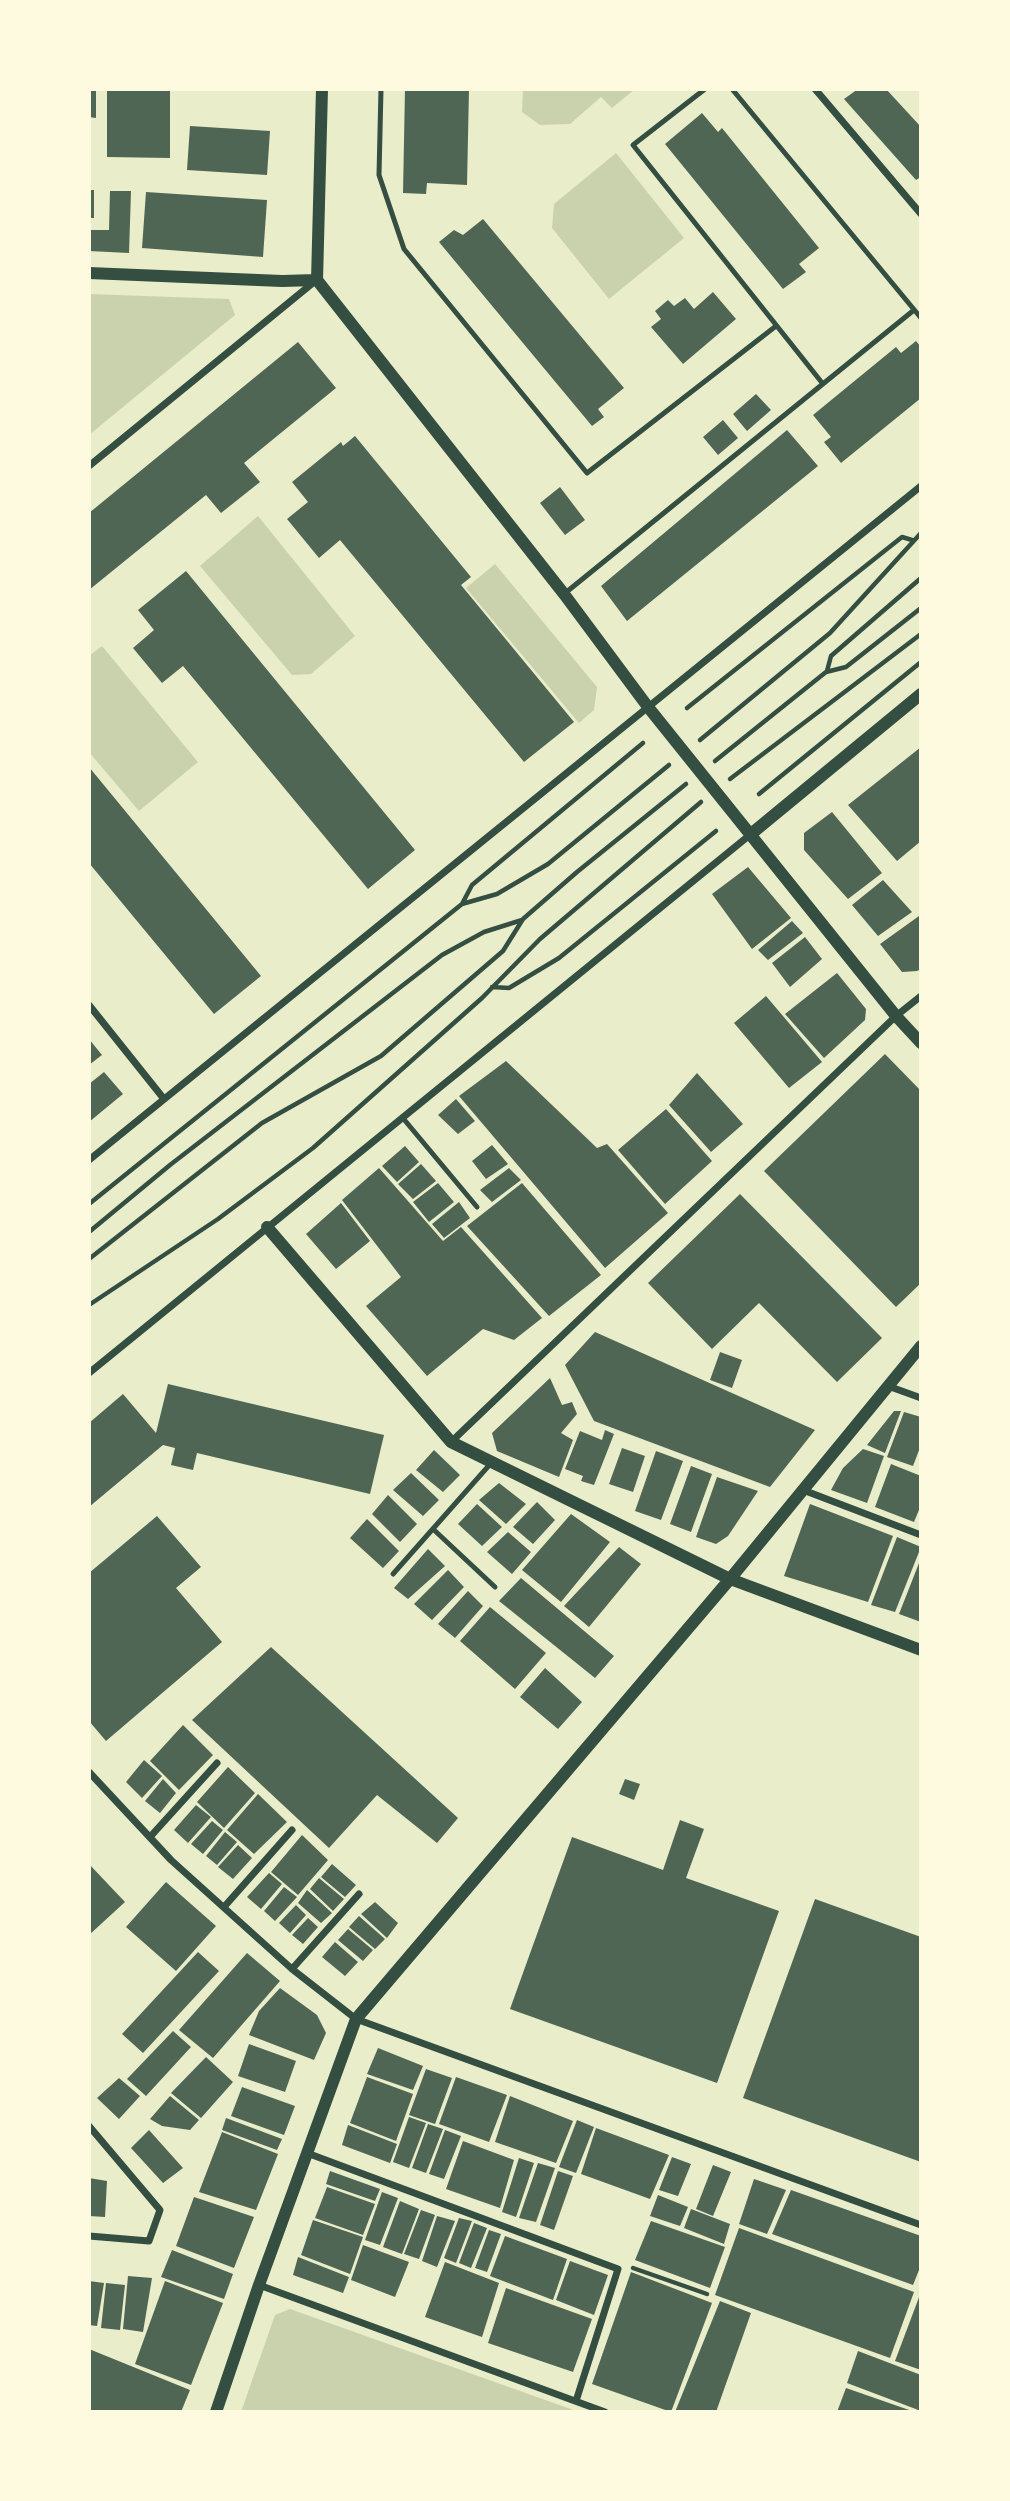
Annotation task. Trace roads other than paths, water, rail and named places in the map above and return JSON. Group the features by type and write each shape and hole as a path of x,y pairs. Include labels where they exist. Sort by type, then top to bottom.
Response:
{"street":[{"path":"321,89 317,280 565,594 648,707 896,1016 921,1043"},
{"path":"814,89 921,214"},
{"path":"89,273 317,280"},
{"path":"89,466 317,280"},
{"path":"89,1160 921,486"},
{"path":"89,1373 921,694"},
{"path":"451,1442 896,1016 921,996"},
{"path":"89,1006 163,1099"},
{"path":"267,1227 451,1442 730,1579 921,1650"},
{"path":"216,2412 259,2285 356,2019 730,1579 921,1346"},
{"path":"888,1386 921,1398"},
{"path":"803,1490 921,1535"},
{"path":"150,1837 217,1763"},
{"path":"89,1772 171,1860 292,1969 356,2019 921,2225"},
{"path":"224,1907 292,1830"},
{"path":"292,1969 359,1894"},
{"path":"89,2126 160,2210 149,2241 89,2236"},
{"path":"307,2153 618,2269 576,2401"},
{"path":"259,2285 605,2412"}],"lane":[{"path":"381,89 379,175 404,249 587,473 776,326"},
{"path":"705,89 633,145 823,384"},
{"path":"732,89 921,318"},
{"path":"565,594 914,310"},
{"path":"402,1117 477,1207"},
{"path":"393,1574 492,1462"},
{"path":"433,1529 495,1587"}]}
